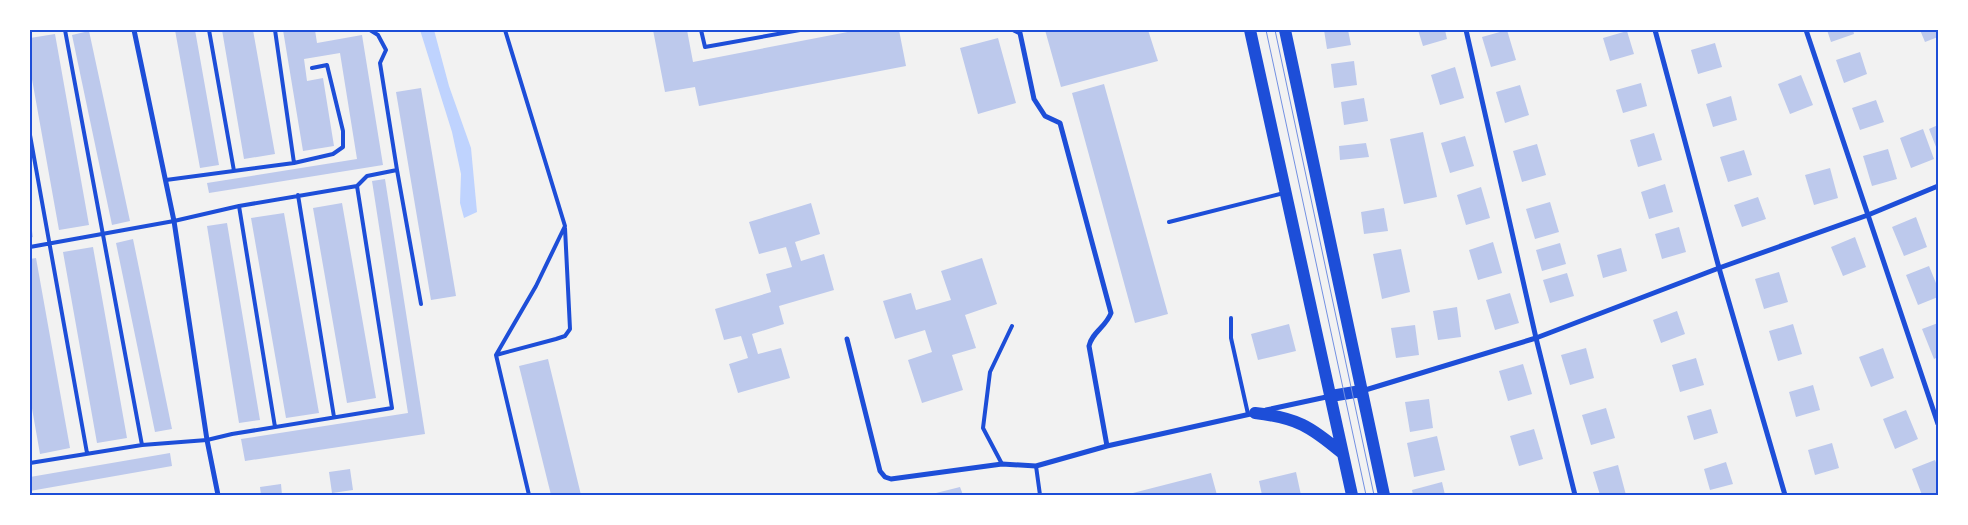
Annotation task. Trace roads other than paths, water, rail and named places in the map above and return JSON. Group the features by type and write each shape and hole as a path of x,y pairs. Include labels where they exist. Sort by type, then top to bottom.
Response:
{"main road":[{"path":"1250,30 1352,495"},
{"path":"1285,30 1384,495"},
{"path":"1331,396 1361,391"},
{"path":"1251,414 1282,416 1304,424 1342,453"}],"street":[{"path":"134,30 174,221 207,440 218,495"},
{"path":"1014,30 1020,33 1034,99 1045,116 1060,123 1111,313 1108,321 1092,336 1089,346 1107,446"},
{"path":"1466,30 1536,338 1575,495"},
{"path":"1655,30 1719,268 1785,495"},
{"path":"1806,30 1938,424"},
{"path":"1361,391 1536,338 1719,268 1868,215 1938,186"},
{"path":"847,339 880,471 885,477 891,479 1002,464 1036,466 1107,446 1331,396"}],"lane":[{"path":"65,30 142,445"},
{"path":"209,30 234,171"},
{"path":"275,30 294,163"},
{"path":"370,30 378,35 386,50 380,63 421,304"},
{"path":"496,354 565,336 570,329 565,226 505,30"},
{"path":"701,30 705,47 800,30"},
{"path":"166,180 294,163 333,154 343,147 343,131 327,66 312,68"},
{"path":"30,135 88,453"},
{"path":"30,247 174,221 239,206 357,186 367,176 397,170"},
{"path":"30,463 142,445 207,440 392,408 357,186"},
{"path":"1169,222 1286,192"},
{"path":"298,195 334,417"},
{"path":"239,206 275,427"},
{"path":"529,495 496,354 536,286 565,226"},
{"path":"1231,318 1231,338 1251,414"},
{"path":"1002,464 983,428 990,372 1012,326"},
{"path":"1036,466 1040,495"}],"water":[{"path":"420,30 434,30 449,86 471,148 477,212 464,218 460,203 461,174 452,132"}],"tram line":[{"path":"1266,30 1366,495"},
{"path":"1275,30 1374,495"}]}
